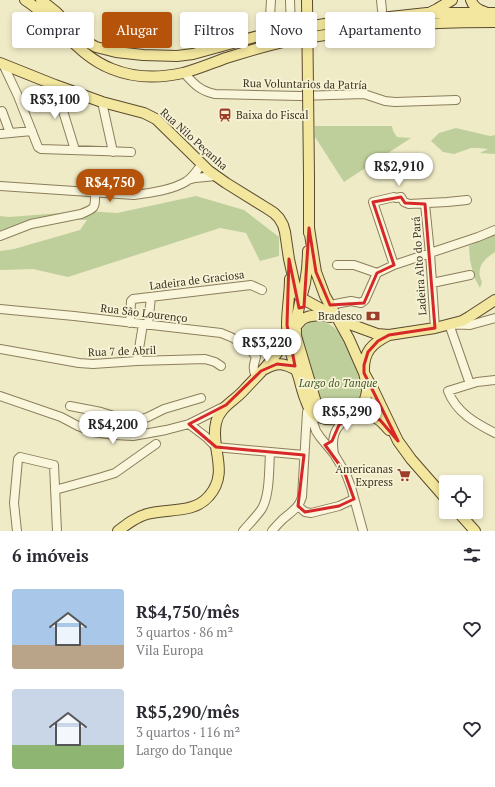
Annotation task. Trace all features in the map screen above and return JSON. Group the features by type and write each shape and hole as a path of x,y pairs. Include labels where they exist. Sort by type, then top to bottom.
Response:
{"main road":[{"path":"25,0 48,17 86,55 104,66 126,73 152,76 179,74 250,50 294,40 433,23 495,22"},
{"path":"41,0 56,12 78,35 87,42 126,54 177,56 193,54 256,37"},
{"path":"307,0 309,228 307,271 298,311 296,328 298,342 315,399 321,411 330,419"},
{"path":"430,12 452,0"},
{"path":"455,0 454,6 464,23"},
{"path":"470,0 480,11 492,13"},
{"path":"435,13 492,13"},
{"path":"126,54 121,59 120,63 121,67 126,73"},
{"path":"177,56 181,61 181,66 178,71 179,74"},
{"name":"Rua Nilo Peçanha","path":"1,65 102,102 144,113 156,119 216,176 274,213 283,225 295,286 297,293 301,298"},
{"path":"309,228 316,272 321,285 330,305 349,339 364,373 379,400 398,441"},
{"name":"Rua Nilo Peçanha","path":"288,339 287,324 290,288 289,259"},
{"path":"301,298 338,319 370,332 389,335 435,328 462,321 495,300"},
{"path":"118,531 139,517 152,513 193,507 205,500 214,490 219,477 215,423 220,412 259,374 303,320 316,316 338,319"},
{"path":"361,412 367,391 364,373 366,358 371,347 378,340 389,335"},
{"path":"288,339 296,370 310,410 320,417 330,419 343,418 361,412 380,420 439,491"},
{"path":"278,352 277,359 281,364 296,370"},
{"path":"259,374 270,366 281,364"},
{"path":"464,519 475,531"}],"street":[{"path":"270,12 271,0"},
{"path":"290,0 290,12"},
{"path":"381,0 382,10"},
{"path":"1,65 18,96 38,147 41,150 131,152"},
{"name":"Rua Voluntarios da Patría","path":"179,74 199,88 216,94 300,96 364,94 391,102 456,100"},
{"path":"55,85 75,150"},
{"path":"102,102 113,152"},
{"path":"2,111 10,133"},
{"path":"0,134 32,131"},
{"path":"187,181 202,164"},
{"path":"0,186 134,195 145,194 172,187 196,178 216,176"},
{"path":"0,236 31,224 81,214 88,211 94,206 94,192"},
{"path":"394,265 373,202 394,197 401,197 406,204 425,204 467,200"},
{"name":"Ladeira Alto do Pará","path":"425,204 435,328"},
{"path":"330,305 351,301 361,303 366,300 378,273 394,265 495,230"},
{"path":"337,265 354,265 378,273"},
{"path":"432,283 470,275"},
{"name":"Ladeira de Graciosa","path":"130,322 131,301 133,298 251,285 262,290"},
{"path":"137,361 146,324 150,297"},
{"name":"Rua São Lourenço","path":"0,309 221,333 240,343 255,355 256,357 253,369 259,374"},
{"path":"470,384 449,324 470,325 494,321"},
{"name":"Rua 7 de Abril","path":"0,349 79,363 106,364 137,361 205,359 215,362 221,366"},
{"path":"495,380 470,384 448,391 453,402 464,414 495,433"},
{"path":"0,396 61,417 94,432 133,436 189,424 226,405"},
{"path":"70,406 101,412 117,417 139,420 164,409 201,398"},
{"path":"306,402 312,421 320,438 329,443 346,474 363,531"},
{"path":"272,531 298,506 302,497 307,412 306,402"},
{"path":"329,443 339,425 361,412"},
{"path":"189,424 216,447 304,455"},
{"path":"305,443 320,438"},
{"path":"55,490 115,472 156,444"},
{"path":"243,531 262,510 266,501 270,452"},
{"path":"17,531 14,495 18,459 20,457 52,464 54,466 57,531"},
{"path":"298,506 305,512 311,513 339,506 354,499"}],"highlighted area":[{"path":"401,197 405,203 425,204 435,328 389,335 378,341 368,352 364,365 364,373 398,441 380,420 361,412 339,425 332,441 325,445 344,471 354,499 339,506 305,512 298,506 304,455 216,447 189,424 226,405 261,371 277,364 295,366 287,325 289,259 299,308 304,307 309,228 316,272 330,305 364,303 377,273 394,265 373,202"}],"green space":[{"path":"315,126 392,126 397,137 411,138 344,182 315,137"},
{"path":"456,128 490,136 495,135 495,154 480,153 488,149 478,148 471,148 454,154 443,152 431,141 439,133"},
{"path":"196,196 244,210 279,237 279,256 260,261 246,233 220,228 68,277 33,269 0,270 0,251 14,249 80,230 87,220 59,219 0,234 0,216 9,217 86,211 117,213"},
{"path":"495,233 495,252 484,261 480,268 480,277 482,282 480,288 474,277 470,260 469,246"},
{"name":"Largo do Tanque","path":"315,321 329,324 339,332 346,343 361,380 362,385 358,401 351,409 342,414 332,414 323,409 301,337 304,326"}],"place":[{"name":"Baixa do Fiscal","path":"225,115"},
{"name":"Bradesco","path":"373,316"},
{"name":"Americanas Express","path":"404,475"}]}
